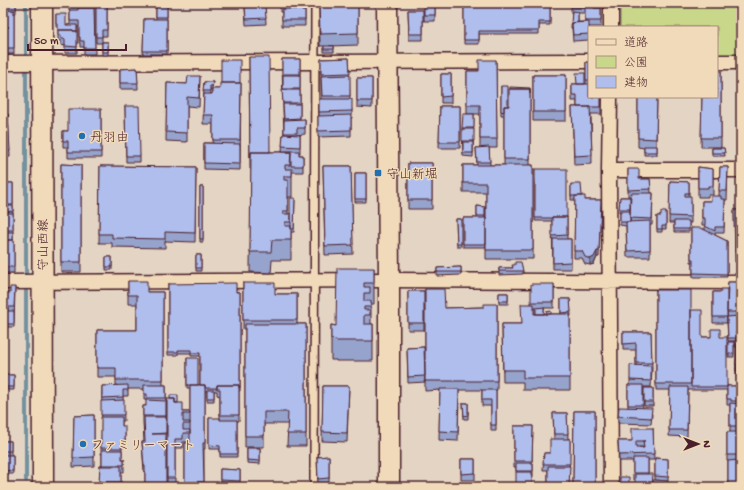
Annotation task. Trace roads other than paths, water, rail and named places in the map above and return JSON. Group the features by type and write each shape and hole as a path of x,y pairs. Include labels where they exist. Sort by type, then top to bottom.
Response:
{"street":[{"name":"守山西線","path":"42,3 32,64 32,281 43,487"},
{"path":"387,3 389,487"},
{"path":"611,3 611,26"},
{"path":"3,63 588,61"},
{"path":"718,62 741,62"},
{"path":"610,98 609,281 611,487"},
{"path":"609,170 741,170"},
{"path":"3,282 389,280 741,282"}],"lane":[{"path":"314,487 315,3"}],"waterway":[{"path":"26,3 26,480"}],"place":[{"name":"丹羽由","path":"82,136"},
{"name":"守山新堀","path":"378,173"},
{"name":"ファミリーマート","path":"83,444"}]}
